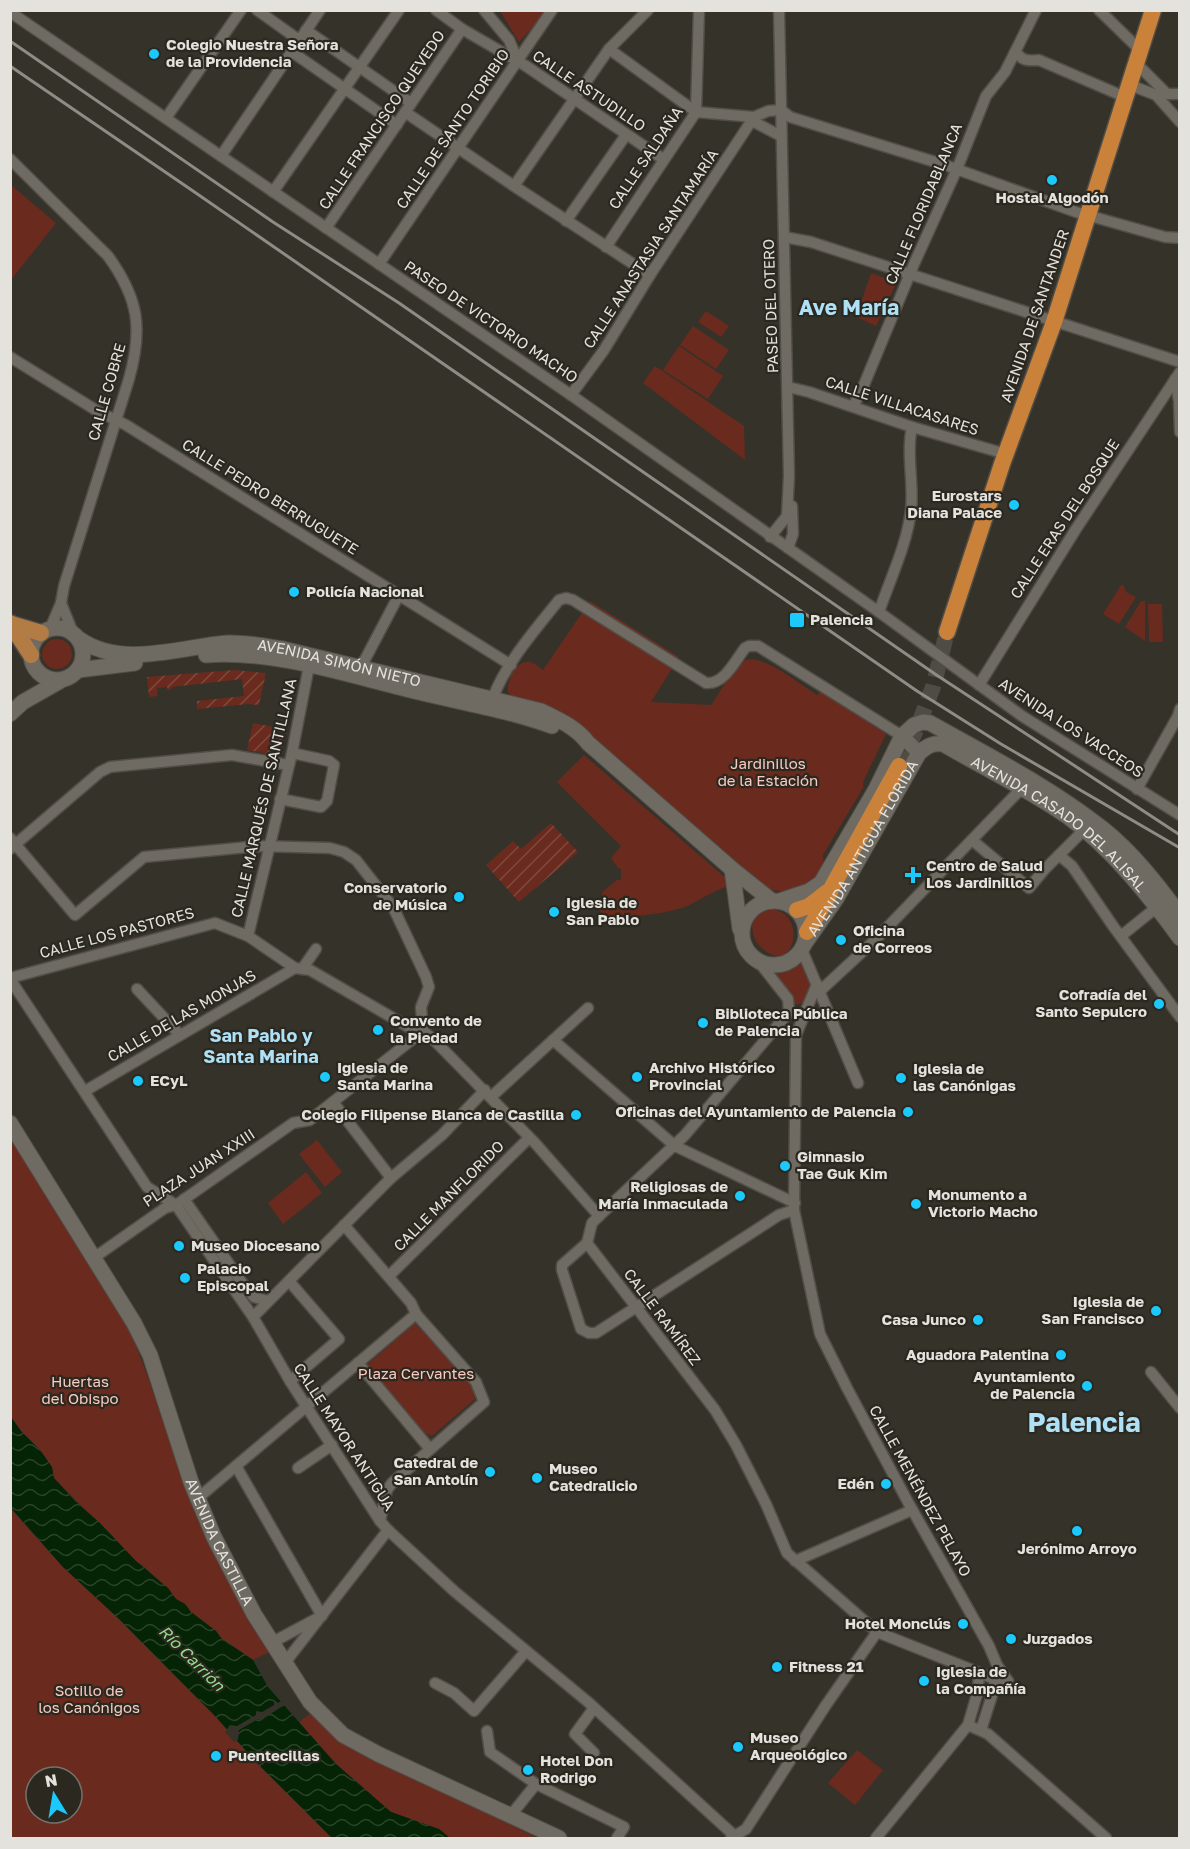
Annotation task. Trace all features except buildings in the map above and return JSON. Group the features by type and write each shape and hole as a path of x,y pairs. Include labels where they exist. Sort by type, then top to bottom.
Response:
{"highway":[{"name":"AVENIDA DE SANTANDER","path":"947,632 1006,454 1054,322 1153,10"},
{"path":"805,942 832,887 899,766"},
{"path":"797,910 818,901 832,887"}],"main road":[{"path":"10,714 23,702 67,679 78,670 84,655 76,636 58,628 46,631 27,630 11,623"},
{"path":"11,623 32,661 45,678 60,681"},
{"path":"23,702 32,661 33,643 46,631"},
{"name":"AVENIDA SIMÓN NIETO","path":"76,636 101,651 119,655 251,643 541,711 580,732 588,743 732,869 776,901"},
{"name":"AVENIDA SIMÓN NIETO","path":"78,670 222,654 257,656 309,666 541,722 588,743"},
{"path":"309,666 325,666 350,672 361,667 361,671 366,676 389,680 397,687"},
{"path":"443,698 456,696 483,702 493,699 499,706 531,714 541,722"},
{"name":"AVENIDA CASADO DEL ALISAL","path":"914,725 923,722 930,723 1068,803 1157,907 1179,938"},
{"name":"AVENIDA ANTIGUA FLORIDA","path":"776,901 809,891 821,883 876,789 902,736 914,725"},
{"name":"AVENIDA CASADO DEL ALISAL","path":"919,753 934,743 943,744 1066,816 1088,826 1131,855 1179,915"},
{"name":"AVENIDA ANTIGUA FLORIDA","path":"805,942 836,899 919,753"},
{"path":"732,869 741,936 747,951 759,962 775,966 797,956 805,942 805,924 797,910 789,904 776,901 758,905 747,915 741,936"},
{"name":"AVENIDA CASTILLA","path":"10,1123 134,1323 150,1355 198,1498 214,1537 254,1614 310,1702 343,1735 378,1754 559,1839"}],"street":[{"path":"166,118 241,10"},
{"path":"257,10 299,40"},
{"path":"221,156 320,10"},
{"path":"273,192 399,10"},
{"name":"CALLE ASTUDILLO","path":"436,10 462,29 518,61 663,159"},
{"path":"484,10 489,19 509,40 518,61"},
{"name":"CALLE DE SANTO TORIBIO","path":"379,264 552,10"},
{"path":"514,186 609,49 648,10"},
{"name":"CALLE SALDAÑA","path":"606,247 696,112 699,10"},
{"name":"PASEO DEL OTERO","path":"771,537 787,516 789,476 789,387 779,10"},
{"name":"CALLE FLORIDABLANCA","path":"853,406 957,169 986,96 1005,72 1036,10"},
{"path":"1099,10 1167,94 1179,94"},
{"name":"PASEO DE VICTORIO MACHO","path":"18,14 273,192 571,395 949,663"},
{"name":"CALLE FRANCISCO QUEVEDO","path":"326,228 462,29"},
{"path":"306,30 359,68 459,149 650,275"},
{"path":"609,49 696,112 753,119 781,136"},
{"path":"292,52 397,125"},
{"path":"1016,52 1028,61"},
{"path":"1005,72 1028,61 1039,60 1127,91 1156,95 1179,122"},
{"path":"753,119 768,111 781,110 790,117 957,169 1088,215 1165,237 1179,238"},
{"name":"CALLE ANASTASIA SANTAMARÍA","path":"571,395 604,350 650,275 753,119"},
{"path":"567,221 626,135"},
{"name":"CALLE COBRE","path":"10,159 108,256 121,273 131,295 136,324 136,351 60,603 46,631"},
{"path":"784,237 810,242 1179,362"},
{"path":"1165,237 1179,245"},
{"name":"CALLE PEDRO BERRUGUETE","path":"10,357 115,421 126,425 512,664"},
{"path":"1177,375 1179,432"},
{"name":"CALLE ERAS DEL BOSQUE","path":"979,686 1070,539 1177,375"},
{"name":"CALLE VILLACASARES","path":"789,387 912,427 1006,454"},
{"path":"1162,398 1179,401"},
{"path":"879,612 908,528 911,508 909,438 912,427"},
{"name":"PASEO DEL OTERO","path":"788,548 793,534 789,476"},
{"path":"361,667 399,595"},
{"path":"493,699 497,686 512,664 559,600 566,598 573,600 705,683 713,684 719,681 745,648 758,646 902,736 919,753"},
{"path":"60,603 76,636"},
{"name":"AVENIDA LOS VACCEOS","path":"949,663 1022,716 1179,815"},
{"name":"CALLE MARQUÉS DE SANTILLANA","path":"248,936 292,753 309,666"},
{"path":"1137,789 1178,716 1179,709"},
{"path":"280,799 321,807 324,807 327,801 334,765 329,761 292,753"},
{"path":"288,765 232,755 110,767 100,772 12,844 75,915 144,857 269,846 330,848 344,852 361,865 393,907 428,983 429,991 421,1007 423,1032"},
{"path":"819,988 875,940 1021,789"},
{"path":"972,840 1029,888 1088,826"},
{"path":"1059,855 1072,866 1179,1017"},
{"path":"1121,936 1157,907"},
{"name":"CALLE LOS PASTORES","path":"10,978 215,923 248,936 299,969 310,970 437,1042 529,1138 599,1216"},
{"path":"805,942 819,988 858,1083"},
{"path":"299,969 316,949"},
{"path":"759,962 788,999 789,1012 675,1146 592,1223 586,1243 561,1267 582,1329 589,1333 596,1333 795,1206"},
{"name":"CALLE DE LAS MONJAS","path":"85,1091 299,969"},
{"name":"CALLE MAYOR ANTIGUA","path":"10,978 147,1187 180,1202 245,1287 254,1297 268,1300"},
{"name":"CALLE MENÉNDEZ PELAYO","path":"819,988 796,1035 795,1206 823,1343 912,1510 1008,1681"},
{"path":"137,989 180,1035"},
{"path":"253,1317 391,1178 554,1040 588,1008"},
{"name":"PLAZA JUAN XXIII","path":"95,1257 165,1208 180,1202 293,1123 310,1120 423,1032"},
{"path":"554,1040 675,1146 795,1206"},
{"path":"333,1102 391,1178"},
{"name":"CALLE MANFLORIDO","path":"389,1276 529,1138"},
{"name":"CALLE MAYOR ANTIGUA","path":"180,1202 253,1317 290,1381 384,1526 454,1591 594,1708 734,1838"},
{"path":"284,1664 322,1616 384,1526 387,1490 398,1477 484,1402 476,1382 416,1314 411,1303 344,1225"},
{"name":"CALLE RAMÍREZ","path":"586,1243 714,1410 736,1445 766,1504 787,1553 877,1632 995,1679 1008,1681"},
{"path":"289,1281 339,1339 290,1381"},
{"path":"198,1498 416,1314"},
{"path":"357,1363 430,1449"},
{"path":"1151,1372 1179,1408"},
{"path":"298,1468 332,1445"},
{"path":"236,1466 322,1616"},
{"path":"795,1561 912,1510"},
{"path":"272,1643 322,1616"},
{"path":"734,1838 746,1829 826,1705 877,1632"},
{"path":"435,1683 454,1693 474,1711 526,1651"},
{"path":"876,1839 968,1725 978,1691 975,1671 989,1662 992,1653"},
{"path":"981,1730 993,1692 997,1665"},
{"path":"978,1691 995,1679"},
{"path":"993,1692 1008,1681"},
{"path":"594,1708 575,1734 594,1753"},
{"path":"968,1725 988,1734 1106,1839"},
{"path":"487,1731 490,1752 536,1784 624,1827 617,1839"},
{"path":"510,1815 536,1784"}],"green space":[{"path":"500,11 548,11 519,42"},
{"path":"11,185 56,223 11,280"},
{"path":"871,273 897,282 876,326 856,317"},
{"path":"706,311 729,326 721,337 698,322"},
{"path":"693,326 729,350 716,369 680,345"},
{"path":"679,346 723,376 708,399 663,370"},
{"path":"655,366 744,426 745,460 643,383"},
{"path":"1121,585 1124,586 1126,592 1136,597 1119,624 1103,614"},
{"name":"Jardinillos de la Estación","path":"590,601 679,657 651,702 711,705 742,662 749,659 758,660 780,670 817,695 821,691 886,734 863,782 863,788 823,855 824,866 821,877 790,893 767,889 592,738 514,699 508,692 513,672 520,664 530,662 543,670"},
{"path":"1141,601 1145,601 1145,641 1125,627"},
{"path":"1148,604 1162,604 1163,642 1149,642"},
{"path":"57,639 68,643 72,654 68,665 57,669 46,665 42,654 46,643"},
{"path":"234,670 266,673 259,705 197,709 197,701 244,696 242,679 172,687 168,690 167,687 157,688 157,696 149,697 147,677"},
{"path":"253,723 273,727 273,732 285,734 280,756 247,750"},
{"path":"584,755 729,881 730,886 673,911 606,918 595,906 603,899 602,892 617,880 621,880 621,869 611,858 621,846 557,782"},
{"path":"551,823 578,852 519,902 486,865 513,841 521,849"},
{"path":"766,909 780,911 789,919 793,929 793,940 789,949 782,955 773,955 761,947 754,938 753,920"},
{"path":"802,961 810,985 806,1002 794,1005 790,992 776,977 777,973 790,969"},
{"name":"Huertas del Obispo","path":"10,1136 128,1327 196,1516 222,1568 270,1652 253,1660 221,1638 185,1604 176,1599 54,1478 46,1458 11,1417"},
{"path":"317,1140 342,1172 325,1187 299,1154"},
{"path":"306,1172 322,1193 283,1224 268,1203"},
{"name":"Plaza Cervantes","path":"415,1323 472,1384 475,1399 432,1436 419,1431 370,1375 367,1365"},
{"name":"Sotillo de los Canónigos","path":"10,1508 63,1567 119,1619 332,1838 11,1838"},
{"path":"312,1712 374,1758 537,1838 450,1838 439,1829 391,1812 336,1764 298,1723"},
{"path":"857,1750 883,1770 855,1805 828,1783"}],"water":[{"name":"Río Carrión","path":"11,1417 40,1450 52,1467 54,1478 75,1501 100,1523 136,1561 168,1588 176,1599 185,1604 221,1638 253,1660 268,1687 336,1764 391,1812 439,1829 450,1838 332,1838 119,1619 63,1567 11,1508"}],"pier":[{"path":"283,1700 286,1704 261,1720 258,1719 239,1730 238,1740 234,1742 225,1732 230,1725 237,1726 256,1715 256,1711 262,1712 274,1705 274,1702 278,1703"}],"tunnel":[{"path":"899,766 933,687 947,632"}],"railway":[{"path":"10,41 273,222 399,303 935,674 1180,835"},
{"path":"10,66 917,691 1001,744 1180,848"}],"place":[{"name":"Colegio Nuestra Señora de la Providencia","path":"154,54"},
{"name":"Hostal Algodón","path":"1052,180"},
{"name":"Eurostars Diana Palace","path":"1014,505"},
{"name":"Policía Nacional","path":"294,592"},
{"name":"Palencia","path":"797,620"},
{"name":"Centro de Salud Los Jardinillos","path":"913,875"},
{"name":"Conservatorio de Música","path":"459,897"},
{"name":"Iglesia de San Pablo","path":"554,912"},
{"name":"Oficina de Correos","path":"841,940"},
{"name":"Cofradía del Santo Sepulcro","path":"1159,1004"},
{"name":"Biblioteca Pública de Palencia","path":"703,1023"},
{"name":"Convento de la Piedad","path":"378,1030"},
{"name":"Iglesia de Santa Marina","path":"325,1077"},
{"name":"Archivo Histórico Provincial","path":"637,1077"},
{"name":"Iglesia de las Canónigas","path":"901,1078"},
{"name":"ECyL","path":"138,1081"},
{"name":"Oficinas del Ayuntamiento de Palencia","path":"908,1112"},
{"name":"Colegio Filipense Blanca de Castilla","path":"576,1115"},
{"name":"Gimnasio Tae Guk Kim","path":"785,1166"},
{"name":"Religiosas de María Inmaculada","path":"740,1196"},
{"name":"Monumento a Victorio Macho","path":"916,1204"},
{"name":"Museo Diocesano","path":"179,1246"},
{"name":"Palacio Episcopal","path":"185,1278"},
{"name":"Iglesia de San Francisco","path":"1156,1311"},
{"name":"Casa Junco","path":"978,1320"},
{"name":"Aguadora Palentina","path":"1061,1355"},
{"name":"Ayuntamiento de Palencia","path":"1087,1386"},
{"name":"Catedral de San Antolín","path":"490,1472"},
{"name":"Museo Catedralicio","path":"537,1478"},
{"name":"Edén","path":"886,1484"},
{"name":"Jerónimo Arroyo","path":"1077,1531"},
{"name":"Hotel Monclús","path":"963,1624"},
{"name":"Juzgados","path":"1011,1639"},
{"name":"Fitness 21","path":"777,1667"},
{"name":"Iglesia de la Compañía","path":"924,1681"},
{"name":"Museo Arqueológico","path":"738,1747"},
{"name":"Puentecillas","path":"216,1756"},
{"name":"Hotel Don Rodrigo","path":"528,1770"}],"district":[{"name":"Ave María","path":"849,308"},
{"name":"San Pablo y Santa Marina","path":"261,1046"},
{"name":"Palencia","path":"1084,1423"}]}
